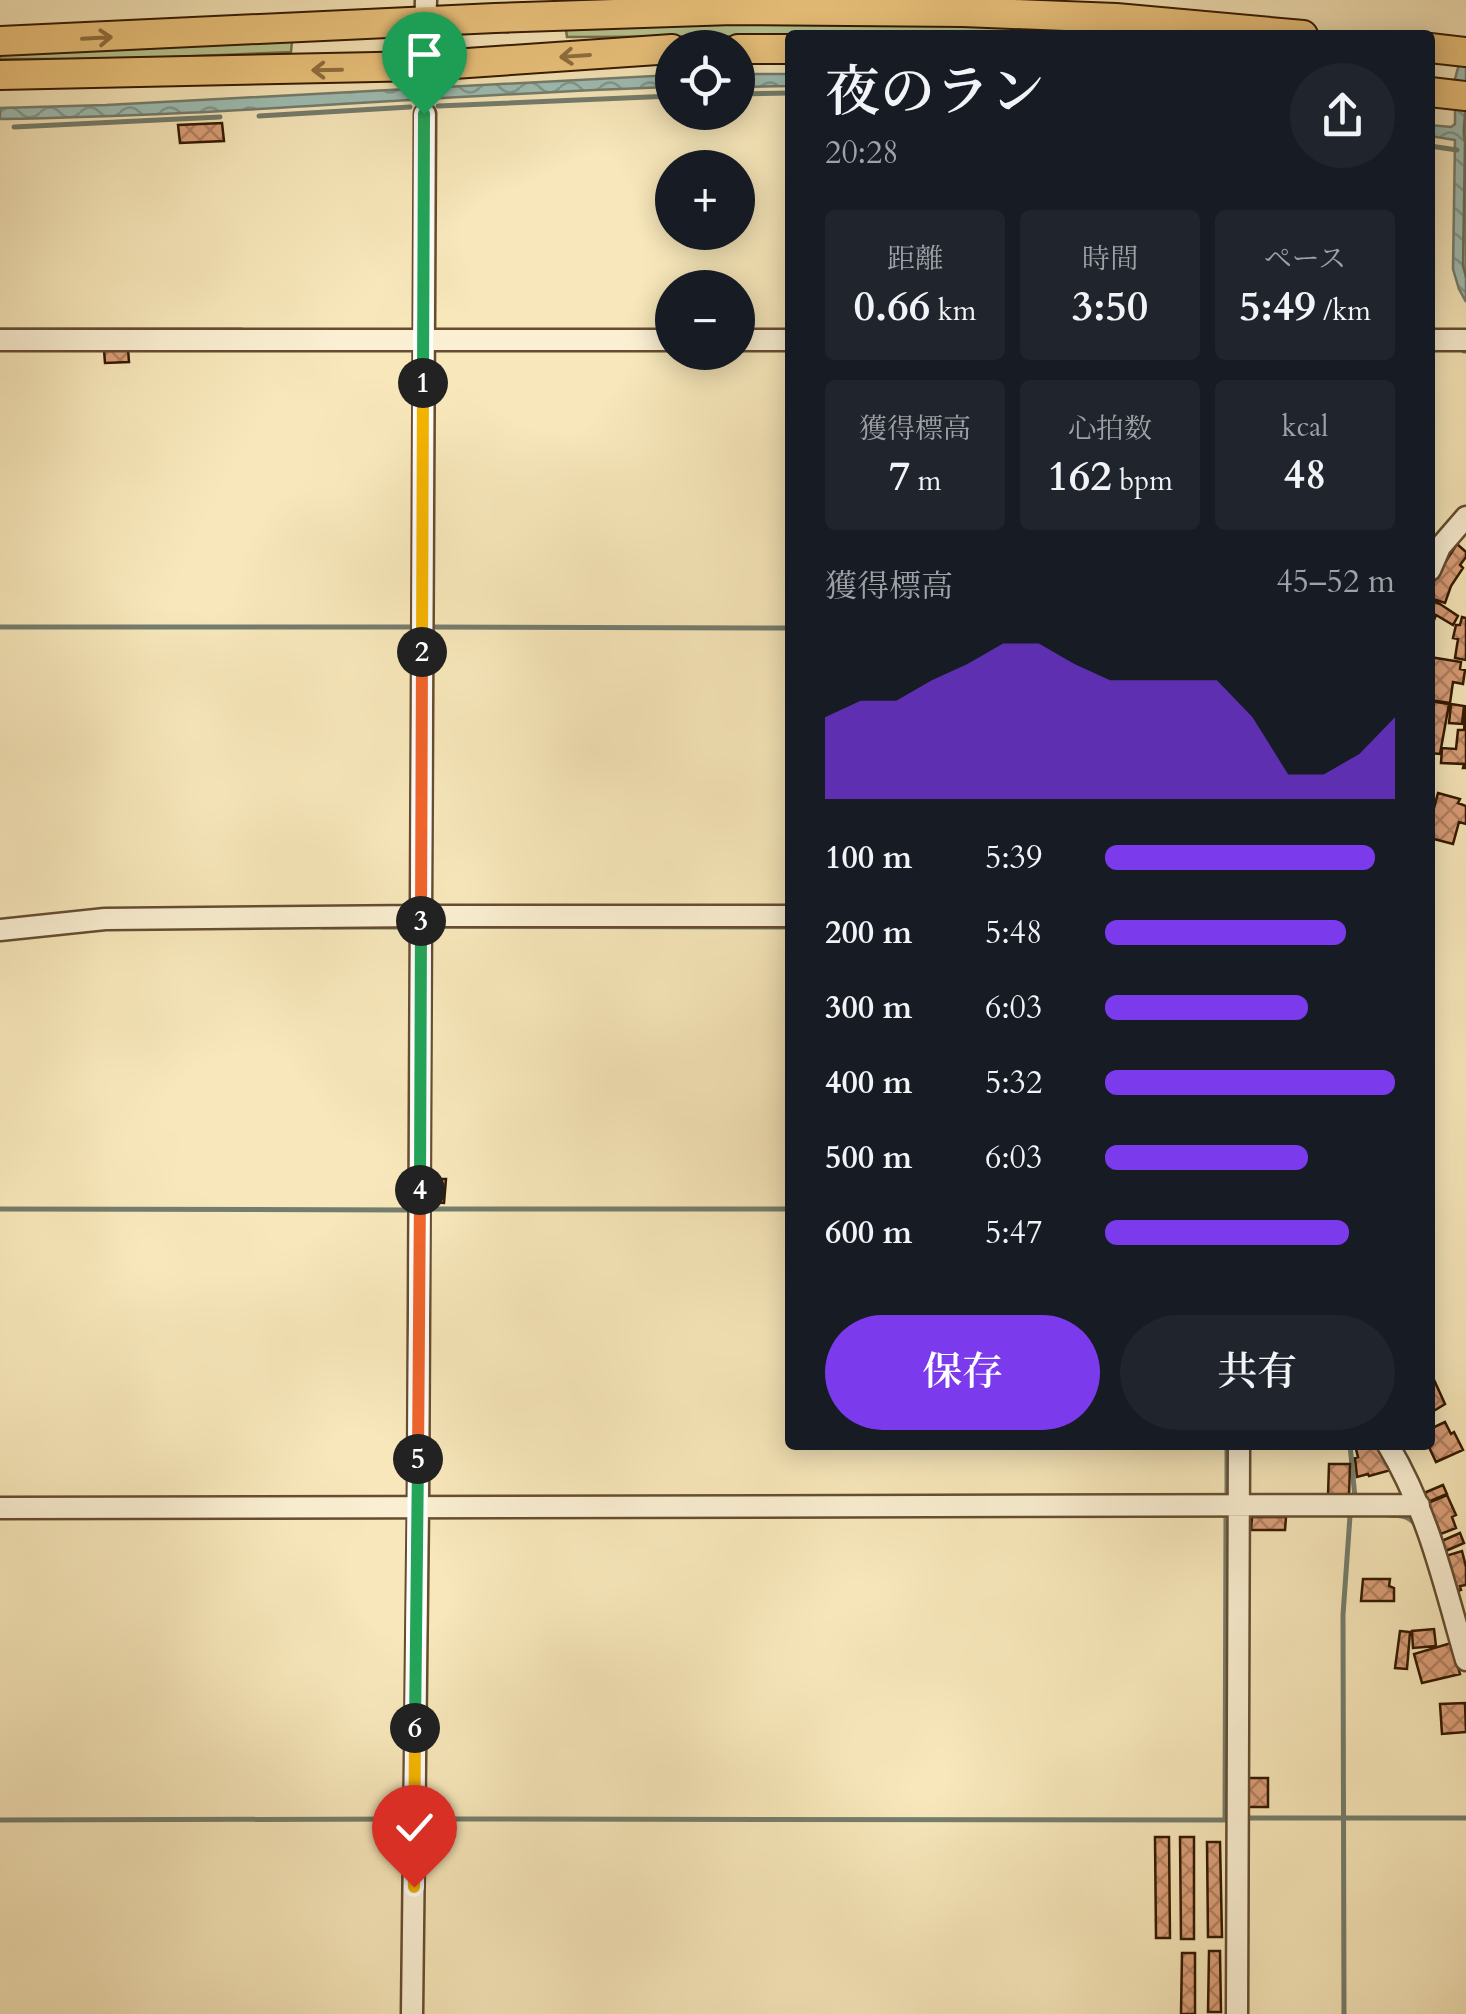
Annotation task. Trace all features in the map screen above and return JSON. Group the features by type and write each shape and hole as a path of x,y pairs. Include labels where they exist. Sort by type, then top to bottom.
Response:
{"highway":[{"path":"0,41 426,10 1126,9 1269,30"},
{"path":"755,49 785,49"},
{"path":"1435,49 1466,52"},
{"path":"0,75 424,66 655,50"},
{"path":"1435,93 1466,96"}],"street":[{"path":"424,66 426,10"},
{"path":"412,2014 424,114"},
{"path":"0,340 655,340"},
{"path":"755,340 785,340"},
{"path":"1435,340 1466,340"},
{"path":"1435,558 1466,517"},
{"path":"0,930 105,919 785,916"},
{"path":"1236,2014 1238,1450"},
{"path":"1391,1450 1419,1505 1466,1660"},
{"path":"0,1508 1419,1505"}],"green space":[{"path":"905,21 1085,30 785,30 785,36 755,36 755,30 655,30 655,37 567,37 566,30 629,23"},
{"path":"292,41 291,52 125,59 0,59 0,54"}],"water":[{"path":"1466,38 1466,302 1453,269 1455,140 1435,137 1435,125 1455,124 1455,79"},
{"path":"755,74 785,74 785,86 755,87"},
{"path":"655,76 655,88 0,119 0,108"}],"building":[{"path":"222,123 224,141 180,143 178,125"},
{"path":"128,349 129,362 105,363 104,350"},
{"path":"1457,544 1466,557 1445,603 1435,600 1435,578"},
{"path":"1435,602 1458,616 1453,625 1436,615"},
{"path":"1462,617 1466,618 1466,660 1455,658 1458,639 1453,638"},
{"path":"1435,658 1461,662 1460,669 1465,670 1463,684 1453,682 1450,703 1435,701"},
{"path":"1435,702 1449,704 1440,754 1435,754"},
{"path":"1451,704 1464,706 1462,724 1449,723"},
{"path":"1466,705 1466,768 1464,764 1441,763 1442,748 1456,749 1458,730 1464,730"},
{"path":"1438,793 1460,799 1458,803 1466,806 1466,824 1459,822 1453,844 1435,839"},
{"path":"431,1179 446,1179 444,1203 430,1202"},
{"path":"1435,1382 1445,1404 1435,1410"},
{"path":"1445,1422 1463,1450 1436,1462 1430,1450 1435,1450 1435,1427"},
{"path":"1356,1450 1381,1450 1391,1470 1357,1477"},
{"path":"1329,1464 1350,1464 1349,1497 1328,1496"},
{"path":"1443,1485 1447,1494 1428,1502 1424,1493"},
{"path":"1447,1495 1456,1515 1452,1517 1456,1528 1441,1534 1428,1503"},
{"path":"1252,1517 1286,1517 1285,1530 1251,1530"},
{"path":"1460,1533 1464,1543 1441,1553 1437,1543"},
{"path":"1462,1551 1466,1585 1452,1593 1442,1557"},
{"path":"1363,1579 1390,1579 1394,1601 1361,1601"},
{"path":"1434,1629 1436,1646 1413,1648 1412,1631"},
{"path":"1400,1631 1410,1632 1407,1669 1395,1668"},
{"path":"1451,1643 1460,1674 1422,1683 1414,1654"},
{"path":"1465,1703 1466,1732 1442,1734 1440,1704"},
{"path":"1248,1778 1268,1778 1268,1807 1248,1807"},
{"path":"1155,1837 1169,1837 1170,1938 1156,1938"},
{"path":"1180,1837 1194,1837 1194,1939 1181,1939"},
{"path":"1207,1842 1220,1842 1222,1937 1208,1937"},
{"path":"1209,1951 1220,1951 1221,2012 1208,2012"},
{"path":"1182,1953 1195,1953 1195,2014 1181,2014"}],"waterway":[{"path":"755,94 785,93"},
{"path":"438,106 655,97"},
{"path":"259,116 410,107"},
{"path":"14,127 220,117"},
{"path":"1435,147 1457,150"},
{"path":"0,330 242,330"},
{"path":"0,627 417,627"},
{"path":"428,627 785,628"},
{"path":"432,926 785,927"},
{"path":"322,927 408,927"},
{"path":"0,1209 411,1210"},
{"path":"431,1209 785,1209"},
{"path":"1227,1450 1227,1493"},
{"path":"1350,1450 1355,1498"},
{"path":"418,1819 1225,1820 1223,1515"},
{"path":"1388,1515 1409,1519 1417,1528"},
{"path":"1344,2014 1343,1615 1350,1516"},
{"path":"1247,1818 1466,1818"},
{"path":"0,1820 407,1819"}],"route":[{"path":"414,1887 424,114"}]}
